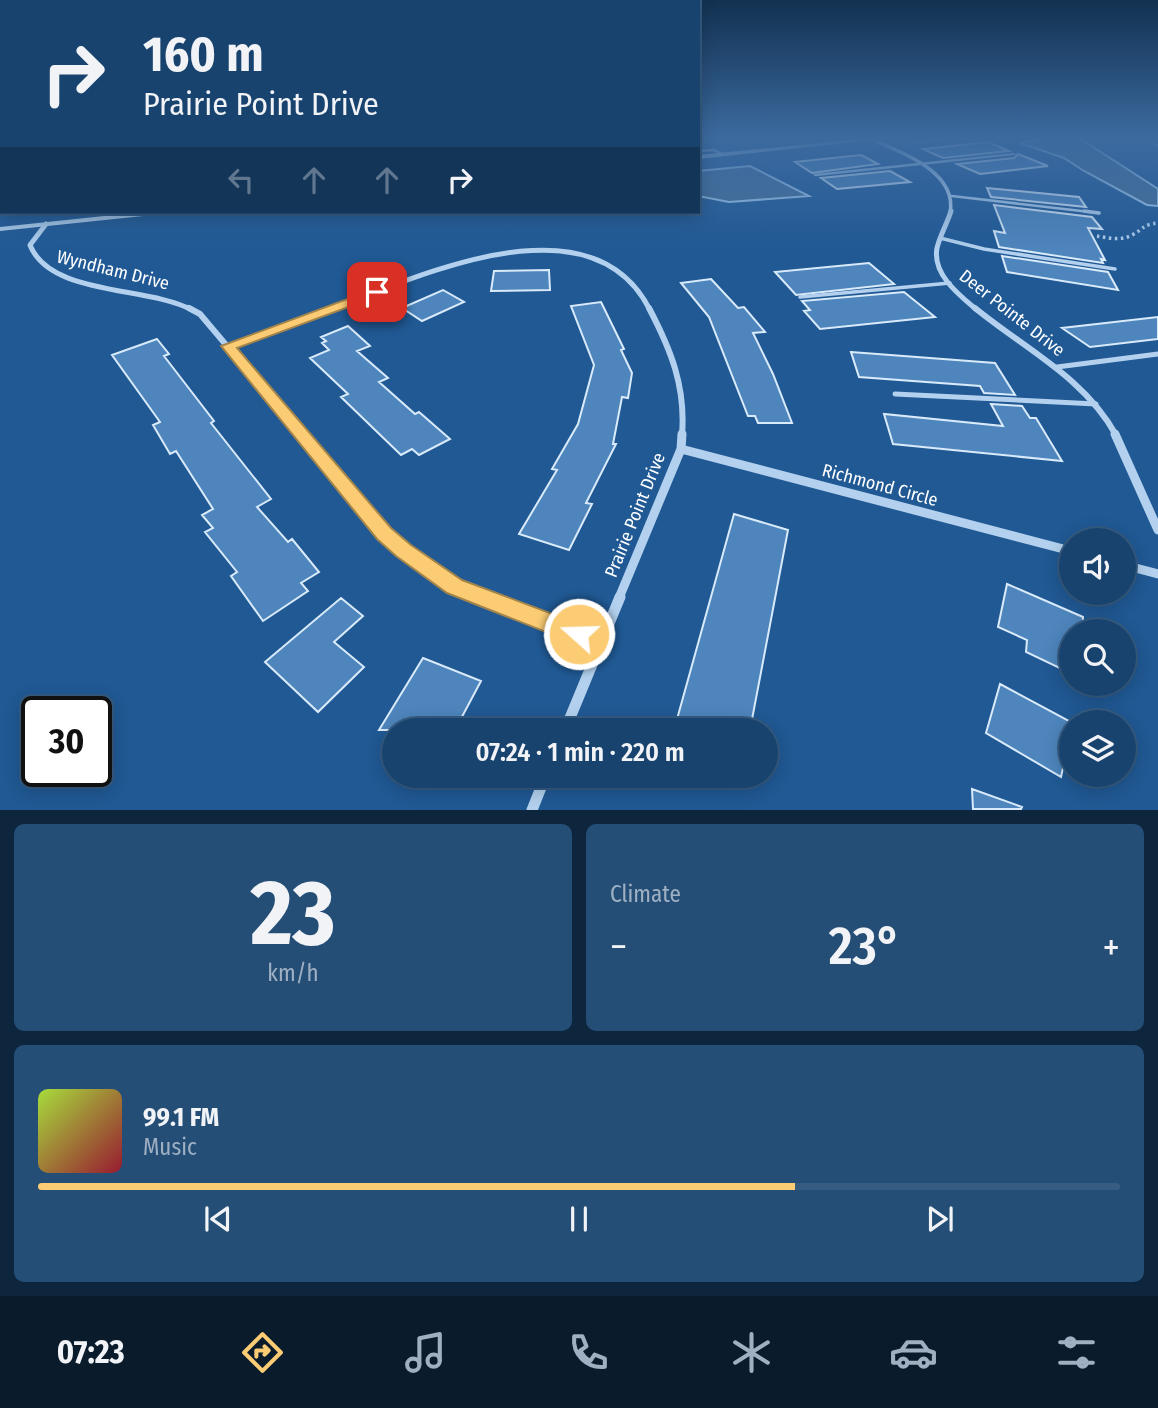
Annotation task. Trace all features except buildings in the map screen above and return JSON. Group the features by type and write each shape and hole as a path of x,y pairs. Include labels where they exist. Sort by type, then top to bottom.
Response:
{"street":[{"path":"936,176 951,196"},
{"name":"Deer Pointe Drive","path":"951,196 953,210 940,238 935,255 936,263 950,283 967,300 1057,367 1096,404 1123,446 1158,530"},
{"path":"0,229 143,214"},
{"name":"Wyndham Drive","path":"47,224 30,245 34,260 42,267 66,277 171,300 200,314 384,533 403,551 455,586 601,642"},
{"name":"Prairie Point Drive","path":"228,346 469,259 523,250 577,255 611,265 634,282 677,362 685,405 681,449 570,718"},
{"name":"Richmond Circle","path":"681,449 1059,548"},
{"path":"1136,568 1158,574"},
{"path":"532,810 541,788"}],"lane":[{"path":"951,196 1098,213"},
{"path":"940,238 984,249 1115,269"},
{"path":"800,297 950,283"},
{"path":"1057,367 1158,355"},
{"path":"895,394 1096,404"}],"path":[{"path":"1097,236 1126,239 1134,236 1142,225 1158,223"}],"water":[{"path":"700,176 769,176 809,196 729,202 700,196"},
{"path":"1093,176 1138,176 1158,189 1158,206 1147,205"}],"route":[{"path":"377,292 228,346 384,533 403,551 455,586 579,634"}]}
